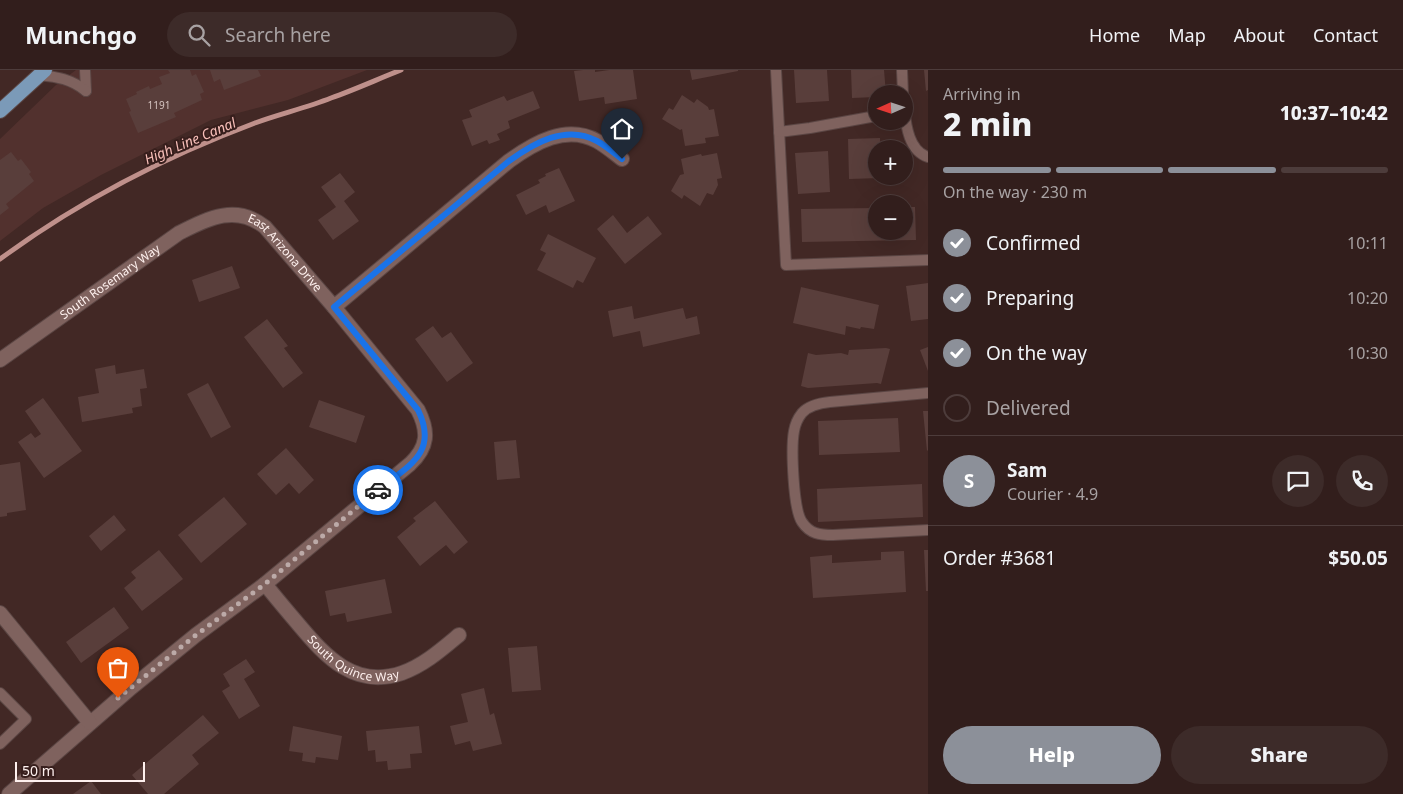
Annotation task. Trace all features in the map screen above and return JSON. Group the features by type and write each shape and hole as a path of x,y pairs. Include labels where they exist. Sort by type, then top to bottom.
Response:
{"main road":[{"path":"0,111 42,72"}],"street":[{"path":"334,307 509,161 539,142 551,137 564,135 586,136 597,141 622,159"},
{"name":"East Arizona Drive","path":"226,216 239,214 254,218 265,227 334,307 418,410 425,423 426,439 421,454 265,584"},
{"name":"South Rosemary Way","path":"0,360 180,233 209,219 226,216"},
{"path":"9,794 90,723 196,635 265,584"},
{"name":"South Quince Way","path":"265,584 321,651 333,662 357,674 380,676 401,673 433,656 459,635"},
{"path":"0,613 90,723"}],"lane":[{"path":"42,72 74,82 86,91 86,70"},
{"path":"776,70 786,265 928,260"},
{"path":"902,70 903,85"},
{"path":"779,132 868,117"},
{"path":"909,130 913,146 921,155 928,157"},
{"path":"928,392 815,405 803,412 797,422 794,441 797,508 802,522 809,530 819,535 833,535 928,530"},
{"path":"0,693 26,719 0,744"}],"shaded area":[{"path":"76,70 367,70 288,100 211,120 101,175 43,208 0,241 0,139 56,85"}],"building":[{"path":"168,70 190,70 192,76 196,74 204,92 200,94 202,100 174,113 176,117 138,133 126,99 149,86 150,89 162,84 159,77 170,73"},
{"path":"210,70 258,70 261,76 224,90 220,79 214,82"},
{"path":"595,70 595,72 633,70 637,99 605,104 604,97 579,101 574,71"},
{"path":"690,70 738,70 738,71 692,80"},
{"path":"794,70 827,70 829,101 796,103"},
{"path":"851,70 884,70 885,85 868,85 868,97 852,98"},
{"path":"924,70 928,70 928,90 926,91"},
{"path":"533,91 540,108 508,121 510,128 497,134 500,140 489,144 487,140 472,146 462,120 472,117 469,110 504,96 507,101"},
{"path":"682,95 694,103 697,99 708,107 709,110 714,109 719,136 705,138 706,143 685,146 682,129 680,130 662,119 669,108 673,110"},
{"path":"880,138 880,140 868,140 868,178 849,179 848,139"},
{"path":"828,151 830,192 798,194 795,153"},
{"path":"11,152 18,161 21,159 31,172 29,174 34,181 6,204 9,208 0,215 0,160"},
{"path":"717,153 722,178 717,179 718,185 713,195 707,193 700,206 684,195 682,199 671,191 680,175 684,174 681,159 701,154 702,156"},
{"path":"559,168 575,201 549,213 546,205 526,215 516,195 540,183 538,180 546,176 545,174"},
{"path":"340,173 355,192 344,201 359,221 333,240 318,220 336,207 321,187"},
{"path":"913,207 915,207 916,240 802,242 801,209 868,208 868,240 913,240"},
{"path":"613,215 627,233 648,216 662,234 625,264 597,229"},
{"path":"548,234 596,258 583,283 577,280 573,288 537,270 546,253 540,250"},
{"path":"232,266 240,288 199,302 192,280"},
{"path":"928,283 928,319 911,321 906,286"},
{"path":"801,287 879,305 874,329 846,326 845,335 793,323"},
{"path":"632,306 634,319 683,308 686,319 697,316 700,334 643,347 640,331 613,337 608,311"},
{"path":"267,319 288,346 284,348 303,373 283,388 244,337"},
{"path":"433,326 442,338 451,332 473,363 447,382 415,339"},
{"path":"928,347 928,371 920,350"},
{"path":"890,349 881,384 808,388 801,386 808,353 816,355 841,353 848,355 849,350"},
{"path":"115,365 116,374 144,369 147,388 140,389 142,406 132,408 133,413 82,422 78,397 99,393 95,369"},
{"path":"208,383 231,427 211,438 187,394"},
{"path":"43,398 82,451 44,478 18,442 31,433 35,438 41,434 25,411"},
{"path":"319,400 365,416 356,443 309,427"},
{"path":"923,411 928,411 927,451"},
{"path":"898,418 900,452 819,455 818,421"},
{"path":"516,440 520,478 497,480 494,442"},
{"path":"286,448 314,480 299,494 289,483 276,495 257,474"},
{"path":"20,462 26,510 7,513 7,516 0,517 0,465"},
{"path":"922,484 923,517 818,522 817,489"},
{"path":"224,497 247,524 201,563 178,535"},
{"path":"435,501 468,542 454,554 446,545 420,566 397,537 416,521 413,518"},
{"path":"114,515 126,530 101,551 89,536"},
{"path":"159,550 183,579 142,611 124,588 136,578 131,572"},
{"path":"924,550 928,550 928,591 926,591"},
{"path":"904,551 906,592 813,598 810,557 832,555 832,563 881,560 881,552"},
{"path":"385,579 392,613 347,622 345,613 330,616 325,591"},
{"path":"114,607 129,628 81,663 66,642"},
{"path":"537,646 541,690 512,692 508,648"},
{"path":"246,659 255,672 244,679 260,706 239,719 222,691 230,686 223,674"},
{"path":"484,688 490,715 494,713 502,744 473,751 470,741 455,745 450,726 468,722 461,694"},
{"path":"203,715 219,733 192,755 199,764 164,794 148,794 132,775"},
{"path":"293,726 342,736 338,760 316,757 315,763 302,761 303,753 289,751"},
{"path":"419,726 422,753 410,754 411,768 388,770 387,761 376,762 375,750 368,751 366,731"},
{"path":"91,781 101,794 73,794"}],"waterway":[{"name":"High Line Canal","path":"0,259 60,218 155,166 221,136 322,102 401,70"}],"way so far":[{"path":"118,698 196,635 265,584 378,490"}],"route":[{"path":"378,490 421,454 426,439 425,423 418,410 334,307 509,161 539,142 551,137 564,135 586,136 597,141 622,159"}]}
